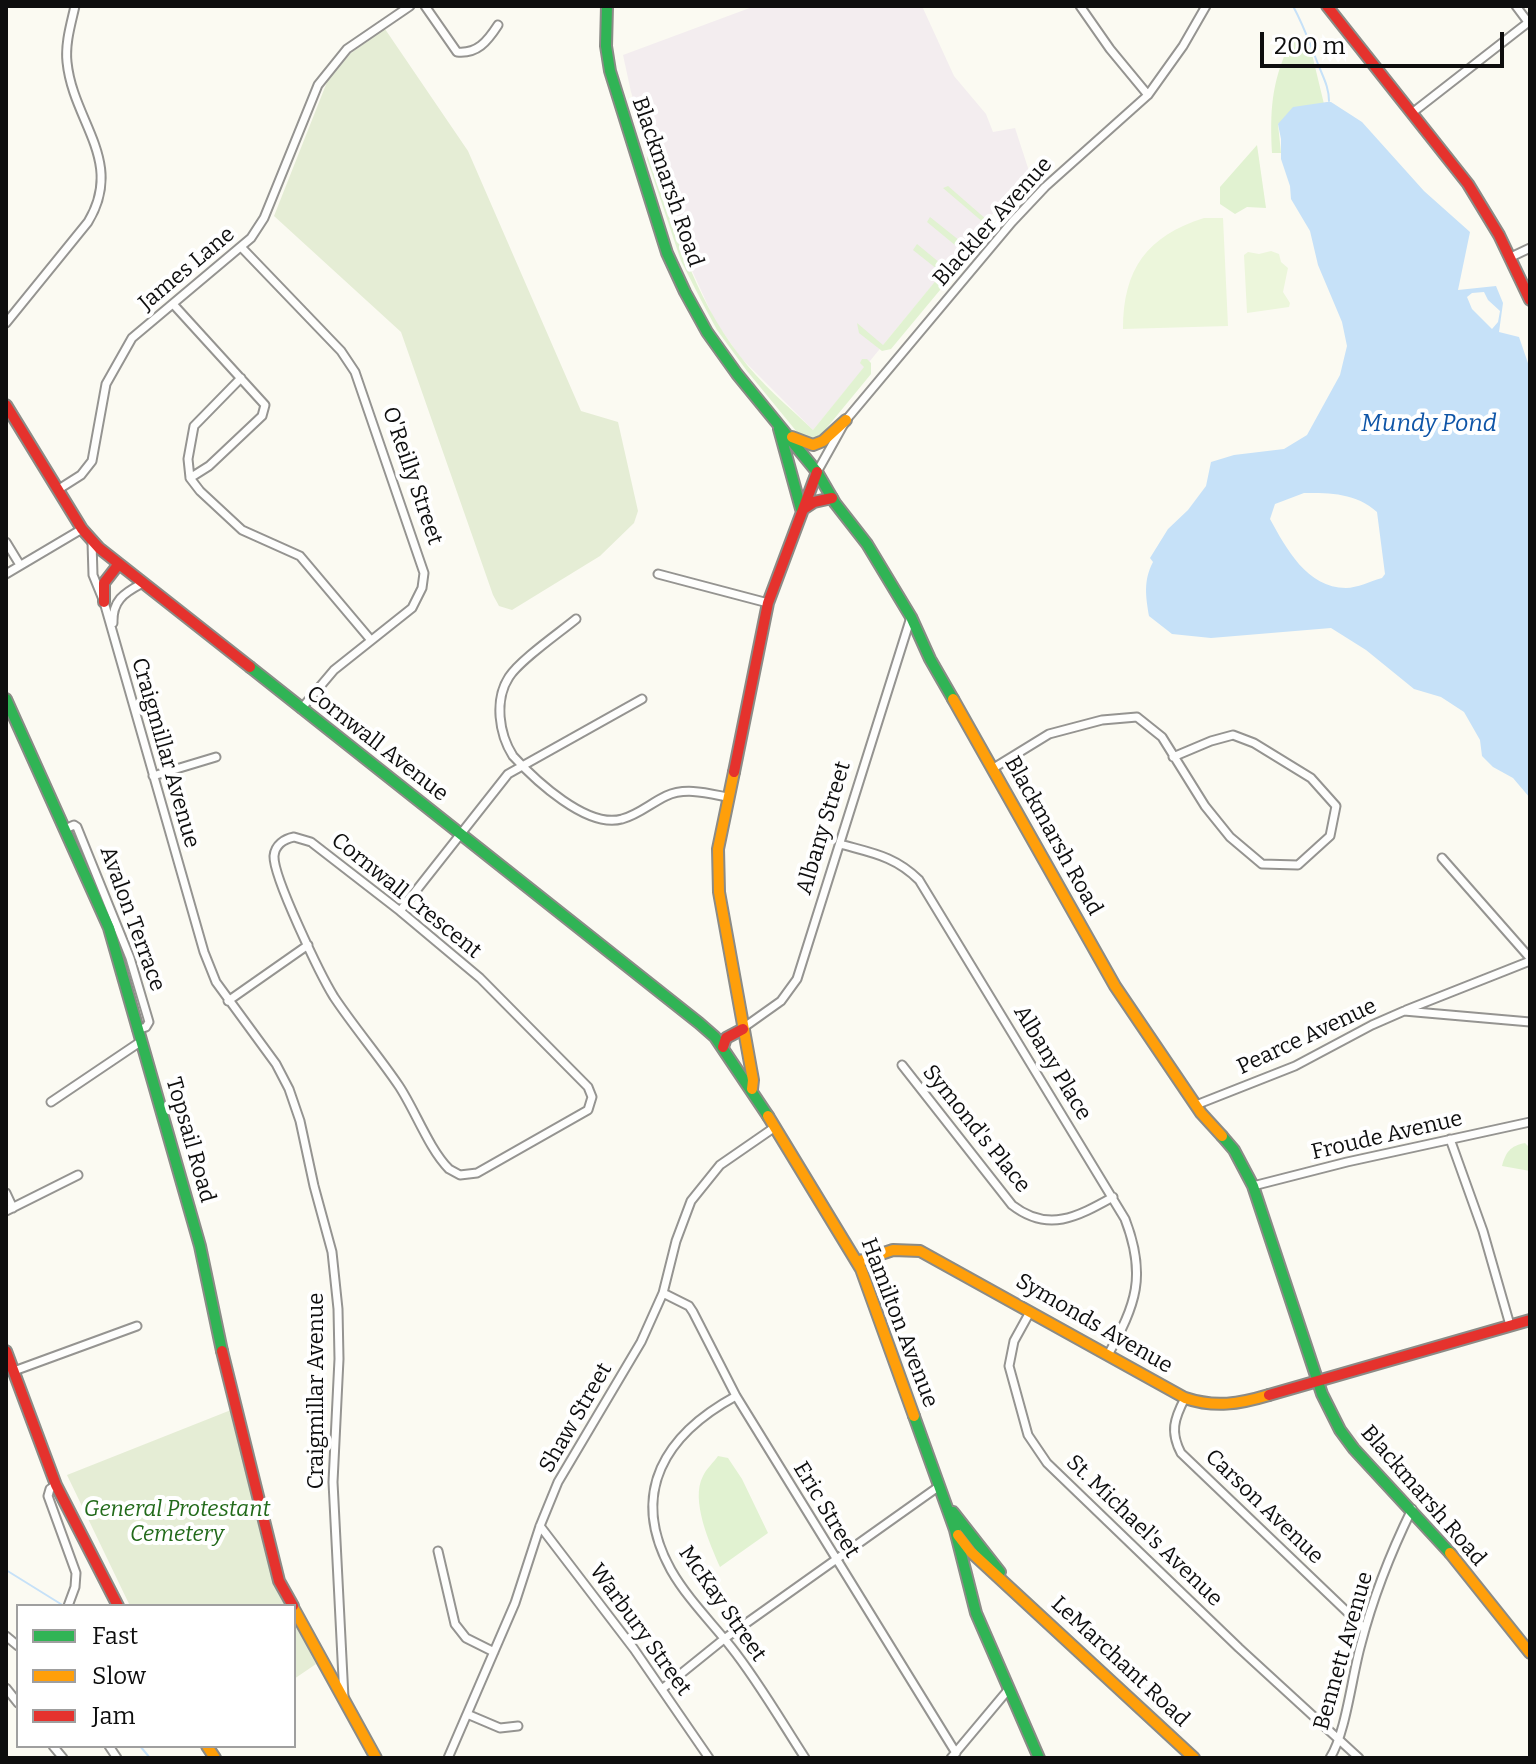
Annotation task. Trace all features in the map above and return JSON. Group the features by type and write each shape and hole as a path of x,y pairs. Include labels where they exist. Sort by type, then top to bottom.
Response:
{"street":[{"path":"6,323 88,222 103,190 103,171 71,85 66,60 75,6"},
{"name":"James Lane","path":"59,489 81,475 92,461 102,396 118,359 132,338 242,248 264,218 318,85 347,49 410,6"},
{"path":"425,6 457,52 475,51 488,40 498,25"},
{"name":"Blackmarsh Road","path":"607,6 606,46 610,71 667,253 707,332 817,472 832,498 867,544 911,617 930,659 1115,986 1196,1105 1234,1150 1253,1186 1334,1421 1347,1440 1412,1509 1530,1653"},
{"path":"1080,6 1148,95"},
{"name":"Blackler Avenue","path":"817,472 846,420 1012,222 1045,187 1148,95 1183,46 1206,6"},
{"path":"1327,6 1468,184 1511,257 1530,300"},
{"path":"1412,113 1529,21 1516,6"},
{"name":"O'Reilly Street","path":"242,248 352,366 362,385 421,558 424,581 417,602 407,613 334,670 301,709"},
{"path":"1511,257 1530,248"},
{"path":"173,304 264,402 264,414 205,470 190,478"},
{"path":"241,378 194,426 188,459 190,478 242,530 300,556 370,639"},
{"name":"Cornwall Avenue","path":"6,405 92,542 141,584 699,1023 723,1047 752,1089"},
{"path":"778,426 797,441 813,445 823,441 846,420"},
{"path":"778,426 802,511"},
{"path":"752,1089 753,1080 717,871 718,849 768,603 817,472"},
{"path":"802,511 814,502 832,498"},
{"path":"6,574 82,529"},
{"path":"6,542 20,565"},
{"name":"Craigmillar Avenue","path":"92,542 93,575 104,602 204,952 216,982 276,1064 289,1089 300,1121 332,1252 339,1359 333,1482 344,1704"},
{"path":"104,602 104,583 118,565"},
{"path":"658,574 768,603"},
{"name":"Craigmillar Avenue","path":"115,641 112,617 115,603 141,584"},
{"name":"Albany Street","path":"723,1047 726,1038 781,1001 797,979 911,617"},
{"path":"576,619 513,671 504,686 500,713 503,734 506,746 522,766 575,809 604,820 624,819 667,795 684,791 727,797"},
{"name":"Topsail Road","path":"6,699 109,928 200,1246 235,1410 279,1581 291,1604"},
{"path":"400,911 508,774 642,699"},
{"path":"992,769 1049,734 1102,720 1137,717 1162,737 1173,757 1205,806 1230,837 1262,864 1298,865 1330,836 1336,806 1311,778 1254,743 1233,735 1173,757"},
{"path":"153,776 216,757"},
{"name":"Cornwall Crescent","path":"289,837 311,842 400,911 480,978 588,1087 592,1097 588,1110 477,1173 464,1176 454,1173 441,1160 399,1087 334,997 275,866 276,850 289,837"},
{"name":"Albany Place","path":"840,844 905,865 919,880 1113,1197 1132,1236 1137,1282 1130,1314 1108,1355"},
{"path":"1404,1011 1530,960 1442,858"},
{"path":"228,1001 308,945"},
{"name":"Pearce Avenue","path":"1196,1105 1295,1066 1404,1011 1530,1022"},
{"path":"51,1102 138,1036"},
{"name":"Symond's Place","path":"902,1065 1012,1205 1026,1216 1041,1221 1079,1216 1113,1197"},
{"name":"Hamilton Avenue","path":"752,1089 857,1262 955,1530 976,1613 1039,1758"},
{"name":"Froude Avenue","path":"1253,1186 1530,1122"},
{"name":"Shaw Street","path":"448,1758 515,1603 558,1482 641,1342 663,1293 676,1241 697,1190 720,1165 775,1127"},
{"path":"1450,1139 1483,1231 1510,1325"},
{"path":"6,1193 10,1209 78,1175"},
{"name":"Symonds Avenue","path":"857,1262 896,1248 920,1250 1185,1398 1203,1404 1232,1405 1530,1320"},
{"name":"Eric Street","path":"663,1293 689,1306 693,1312 736,1396 954,1756"},
{"name":"St. Michael's Avenue","path":"1030,1312 1014,1341 1009,1366 1028,1435 1047,1463 1239,1648 1359,1758"},
{"path":"14,1371 137,1326"},
{"path":"6,1351 56,1485 117,1604"},
{"name":"McKay Street","path":"736,1396 707,1412 692,1425 659,1471 652,1495 656,1526 671,1570 724,1639 805,1758"},
{"name":"Carson Avenue","path":"1185,1398 1174,1420 1173,1430 1181,1453 1365,1629"},
{"path":"56,1485 50,1489 48,1496 76,1573 70,1602"},
{"path":"662,1689 724,1639 835,1560 940,1492"},
{"name":"Hamilton Avenue","path":"940,1492 972,1539 969,1588"},
{"name":"Bennett Avenue","path":"1330,1758 1365,1629 1386,1566 1412,1509"},
{"name":"Warbury Street","path":"540,1526 662,1689 709,1758"},
{"name":"LeMarchant Road","path":"955,1530 971,1552 1194,1758"},
{"name":"LeMarchant Road","path":"972,1539 1018,1596"},
{"path":"438,1551 455,1624 466,1638 494,1652"},
{"path":"970,1575 977,1568 987,1567"},
{"name":"Topsail Road","path":"296,1613 376,1758"},
{"path":"954,1756 1008,1690"},
{"path":"467,1714 500,1728 518,1726"}],"shaded area":[{"path":"755,6 922,6 954,76 986,114 993,132 1015,128 1030,174 982,225 813,430 741,358 715,321 679,242 631,92 623,55"}],"green space":[{"path":"385,29 468,151 581,411 618,422 638,511 634,523 600,556 512,610 499,606 493,595 401,332 274,216 327,82 351,53"},
{"path":"1304,38 1311,50 1324,104 1278,124 1281,153 1272,153 1272,111 1278,73 1289,45"},
{"path":"1257,145 1266,208 1247,207 1235,214 1220,204 1220,187"},
{"path":"648,150 697,283 724,333 756,376 813,430 864,367 860,363 862,359 871,363 871,374 820,436 809,439 797,432 717,330 681,261 647,159"},
{"path":"948,186 987,220 994,217 995,222 986,232 980,228 984,223 943,188"},
{"path":"930,217 965,245 972,241 973,248 967,256 959,258 961,250 927,222"},
{"path":"1204,218 1223,218 1228,326 1123,329 1128,289 1142,258 1167,234"},
{"path":"917,244 946,268 951,262 955,264 955,272 891,349 882,351 859,333 857,323 883,345 942,273 913,250"},
{"path":"1271,251 1279,254 1281,262 1288,268 1283,292 1290,303 1289,307 1247,313 1244,255"},
{"path":"1525,1143 1530,1148 1530,1171 1502,1166 1509,1150"},
{"name":"General Protestant Cemetery","path":"231,1410 275,1584 285,1604 129,1604 67,1475"},
{"path":"718,1456 728,1458 742,1479 768,1533 720,1567 703,1522 699,1497 703,1476"},
{"path":"296,1625 316,1664 296,1678"}],"water":[{"name":"Mundy Pond","path":"1331,102 1362,122 1424,191 1470,232 1458,290 1496,286 1503,303 1499,332 1519,337 1530,369 1530,798 1513,778 1493,767 1482,756 1480,740 1464,712 1441,697 1414,689 1366,650 1331,628 1211,638 1172,634 1149,616 1146,589 1153,562 1150,558 1168,529 1188,510 1206,486 1211,462 1234,455 1284,449 1307,435 1340,375 1347,346 1342,322 1318,265 1310,231 1291,199 1281,159 1278,124 1293,107","holes":["1484,292 1500,311 1498,322 1492,329 1472,309 1467,297 1472,293","1304,493 1352,498 1377,512 1385,574 1382,578 1350,588 1332,586 1309,574 1299,564 1270,519 1275,504"]}],"waterway":[{"path":"1293,6 1325,82 1329,101"},
{"path":"6,1570 61,1604"},
{"path":"142,1748 150,1758"}],"traffic: fast":[{"path":"607,6 606,46 610,71 667,253 685,292 707,332 737,374 817,472 835,503 867,544 911,617 953,699"},
{"path":"779,429 801,509"},
{"path":"250,667 699,1023 715,1037 768,1116"},
{"path":"6,699 109,928 200,1246 222,1351"},
{"path":"1222,1136 1234,1150 1253,1186 1322,1394 1340,1430 1450,1553"},
{"path":"914,1416 955,1530 976,1613 1039,1758"},
{"path":"953,1512 1000,1572"}],"traffic: slow":[{"path":"792,437 813,445 823,441 846,420"},
{"path":"953,699 1115,986 1201,1113 1222,1136"},
{"path":"734,772 718,849 719,892 753,1080 752,1089"},
{"path":"768,1116 861,1269 914,1416"},
{"path":"857,1262 893,1250 920,1251 1185,1398 1227,1404 1269,1395"},
{"path":"958,1535 971,1552 1194,1758"},
{"path":"1450,1553 1530,1653"},
{"path":"296,1613 376,1758"},
{"path":"208,1748 215,1758"}],"traffic: jam":[{"path":"1327,6 1468,184 1499,235 1530,300"},
{"path":"6,405 82,529 99,548 250,667"},
{"path":"734,772 768,603 817,472"},
{"path":"805,508 814,502 832,498"},
{"path":"104,602 104,583 118,565"},
{"path":"723,1047 726,1038 743,1029"},
{"path":"1269,1395 1530,1320"},
{"path":"6,1351 56,1485 117,1604"},
{"path":"222,1351 279,1581 292,1604"}]}
